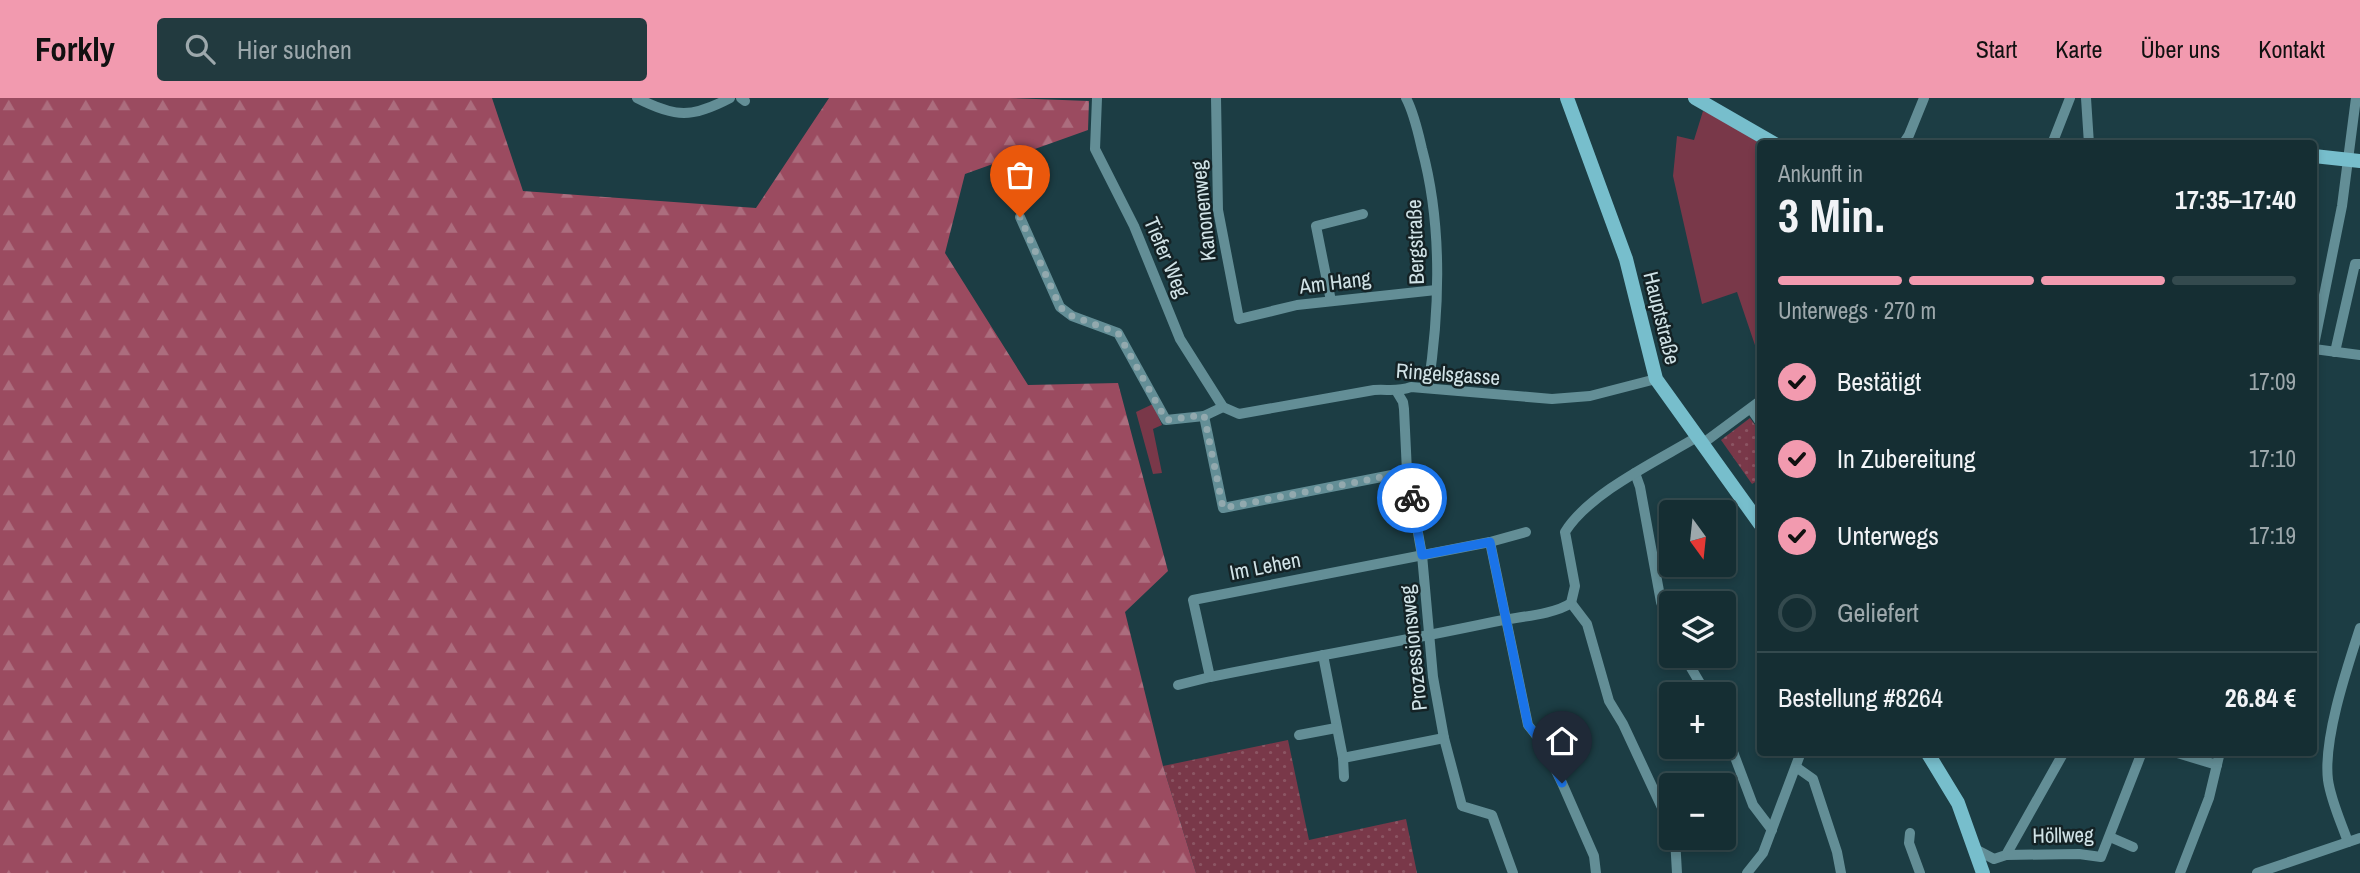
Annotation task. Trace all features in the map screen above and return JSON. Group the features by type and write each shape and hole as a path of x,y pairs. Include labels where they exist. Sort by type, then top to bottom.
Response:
{"main road":[{"name":"Hauptstraße","path":"1567,98 1626,259 1656,379 1757,520"},
{"path":"1695,98 1768,140"},
{"path":"2317,156 2355,160"},
{"path":"1929,756 1958,803 1983,873"}],"street":[{"path":"637,98 678,113 692,114 705,111 730,98"},
{"name":"Tiefer Weg","path":"1097,98 1095,149 1134,226 1180,339 1223,407"},
{"name":"Kanonenweg","path":"1216,98 1219,210 1239,319"},
{"name":"Bergstraße","path":"1406,98 1419,136 1434,201 1437,240 1434,347 1428,388"},
{"path":"2054,140 2070,98"},
{"path":"2085,98 2089,140"},
{"path":"2317,333 2355,160 2356,98"},
{"path":"1905,140 1922,99"},
{"path":"1331,301 1317,226 1363,214"},
{"path":"1020,217 1060,307 1072,316 1118,333 1166,420 1204,415 1223,407"},
{"path":"2335,352 2358,264"},
{"name":"Am Hang","path":"1239,319 1297,305 1436,290"},
{"path":"2317,348 2360,355"},
{"name":"Ringelsgasse","path":"1223,407 1239,414 1374,390 1397,392 1411,387 1552,399 1590,396 1656,379"},
{"name":"Prozessionsweg","path":"1397,392 1403,402 1408,472 1422,555 1433,677 1444,738 1462,806 1492,815 1513,873"},
{"path":"1571,603 1575,586 1565,532 1578,514 1635,473 1700,440 1756,405"},
{"path":"1204,415 1223,508 1408,472"},
{"path":"1635,473 1640,486 1659,591"},
{"path":"1422,555 1526,532"},
{"path":"1490,542 1528,725 1543,744 1562,783 1594,856 1596,873"},
{"name":"Im Lehen","path":"1210,677 1193,600 1422,555"},
{"path":"1178,684 1508,619 1561,608 1571,603"},
{"path":"1571,603 1587,624 1609,701 1623,724 1659,801"},
{"path":"2348,842 2331,792 2328,755 2331,731 2360,628"},
{"path":"1323,655 1343,758 1344,777"},
{"path":"1299,735 1336,728"},
{"path":"1343,758 1444,738"},
{"path":"1747,873 1763,853 1800,756"},
{"path":"1975,849 1994,859 2006,855 2062,756"},
{"name":"Höllweg","path":"2006,855 2101,857 2140,756"},
{"path":"2187,756 2217,765"},
{"path":"2180,873 2209,798 2219,756"},
{"path":"1736,759 1753,805 1772,830"},
{"path":"1796,767 1813,779 1837,852 1841,873"},
{"path":"1910,833 1909,843 1920,873"},
{"name":"Höllweg","path":"2110,836 2133,847"},
{"path":"2257,873 2360,838"},
{"path":"1676,850 1677,873"},
{"path":"2291,861 2295,873"}],"shaded area":[{"path":"1703,111 1731,123 1757,142 1757,351 1737,292 1702,304 1673,176 1677,136 1694,140"},
{"path":"1153,404 1162,425 1153,429 1162,473 1153,474 1136,412"},
{"path":"1750,418 1757,428 1757,481 1752,484 1721,440"},
{"path":"1288,740 1309,840 1406,819 1417,873 1196,873 1163,766"}],"green space":[{"path":"0,98 492,98 523,191 756,208 829,98 1089,101 1088,130 965,174 945,253 1028,385 1118,383 1168,571 1125,612 1163,766 1196,873 0,873"}],"way so far":[{"path":"1020,217 1060,307 1072,316 1118,333 1166,420 1204,415 1223,508 1408,472 1412,498"}],"route":[{"path":"1412,498 1422,555 1490,542 1528,725 1543,744 1562,783"}]}
